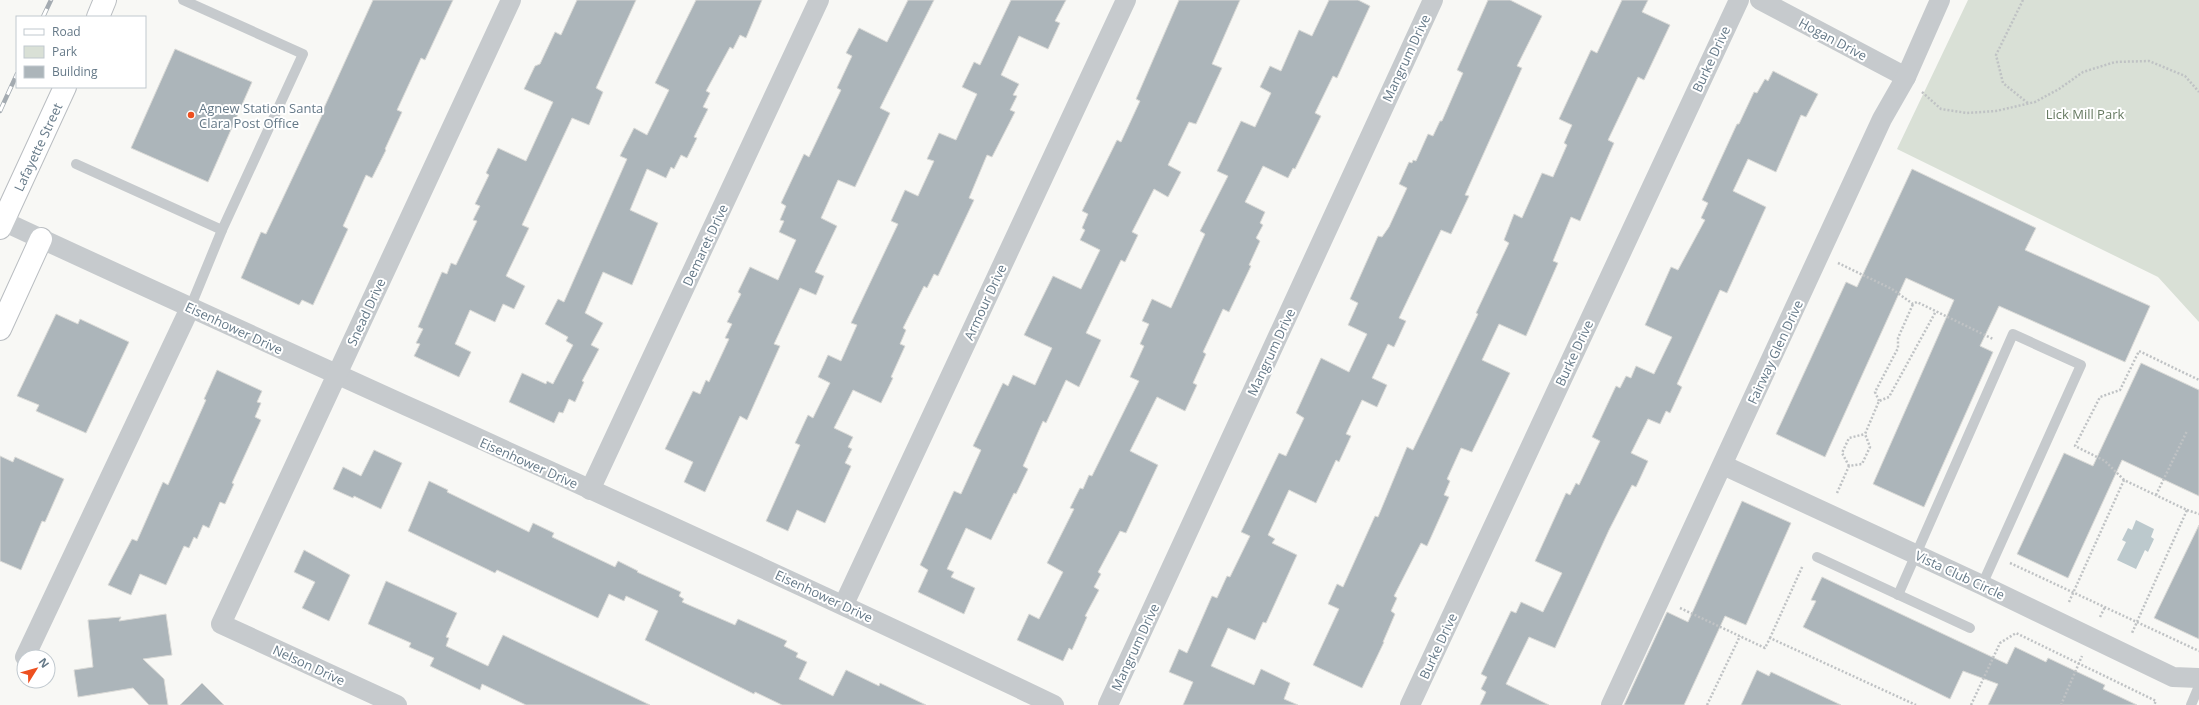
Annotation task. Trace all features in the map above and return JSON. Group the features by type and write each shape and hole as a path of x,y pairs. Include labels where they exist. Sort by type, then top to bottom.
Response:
{"main road":[{"path":"98,16 105,0"},
{"name":"Lafayette Street","path":"2,225 65,88"},
{"path":"0,329 41,239"}],"street":[{"name":"Snead Drive","path":"221,624 511,0"},
{"name":"Demaret Drive","path":"590,490 819,0"},
{"name":"Armour Drive","path":"844,604 1126,0"},
{"name":"Mangrum Drive","path":"1108,705 1433,0"},
{"name":"Burke Drive","path":"1410,705 1739,0"},
{"name":"Hogan Drive","path":"1760,0 1906,77"},
{"name":"Fairway Glen Drive","path":"1611,705 1882,119 1906,77 1940,0"},
{"name":"Eisenhower Drive","path":"2,225 41,239 336,376 844,604 1054,705"},
{"path":"29,649 190,308"},
{"name":"Vista Club Circle","path":"1723,465 1982,585 2172,677 2199,678"},
{"name":"Nelson Drive","path":"221,624 397,705"}],"lane":[{"path":"183,0 303,54 222,230 190,308"},
{"path":"76,164 222,230"},
{"path":"1898,595 1917,555 2012,334 2081,365 1982,585"},
{"path":"1817,557 1970,628"},
{"path":"2191,705 2199,686"}],"path":[{"path":"2023,0 1996,55 2003,84 2029,104"},
{"path":"1906,77 1941,109 1967,113 1996,111 2029,104 2059,89 2083,72 2115,62 2149,62 2185,76 2199,92"},
{"path":"1819,255 1892,289 1913,304 1917,302 2007,346"},
{"path":"1879,401 1875,392 1898,348 1898,338 1913,304"},
{"path":"1849,466 1842,453 1849,438 1865,434 1879,401 1889,397 1936,311"},
{"path":"2199,380 2139,351 2120,390 2100,396 2075,446 2105,461 2124,480 2187,510 2199,514"},
{"path":"2156,495 2187,430"},
{"path":"2059,623 2124,480"},
{"path":"2122,654 2187,510"},
{"path":"1995,556 2199,651"},
{"path":"1660,599 1765,648 1770,638 1916,705"},
{"path":"1971,705 2000,643 2016,633 2156,701 2154,705"},
{"path":"1707,705 1740,636"},
{"path":"2061,705 2090,638"}],"green space":[{"name":"Lick Mill Park","path":"1968,0 2199,0 2199,322 2158,277 1897,149"}],"shaded area":[{"path":"2136,520 2154,529 2151,537 2154,539 2148,552 2145,550 2136,569 2117,560 2126,542 2122,540 2128,528 2132,530"}],"building":[{"path":"373,0 453,0 425,60 421,58 397,110 402,112 385,149 386,150 372,178 366,175 343,226 348,229 313,305 302,300 299,305 241,278 261,232 266,234 324,111 323,110"},
{"path":"577,0 636,0 596,88 603,92 589,125 572,118 522,225 529,228 506,276 525,286 514,309 503,304 495,322 470,310 455,344 471,352 459,377 414,356 420,344 416,343 423,329 418,327 442,272 447,274 451,263 456,265 477,221 473,220 480,206 475,204 489,175 486,173 498,148 526,161 553,102 524,89 535,66 540,64 555,32 561,35"},
{"path":"696,0 762,0 746,38 740,35 733,49 730,47 706,91 710,93 703,107 708,109 694,137 697,138 687,158 681,155 674,169 671,167 666,178 647,169 630,210 658,223 632,285 603,272 585,313 603,323 591,345 599,349 582,381 584,382 575,402 569,399 563,413 559,412 554,423 509,402 522,373 546,384 547,381 553,384 573,345 566,341 568,337 545,324 558,299 564,302 627,159 620,156 634,128 647,135 669,90 655,83"},
{"path":"908,0 934,0 880,108 890,113 855,187 838,180 821,218 837,226 815,272 824,276 816,295 800,288 774,344 780,346 747,420 740,416 705,492 684,482 693,462 665,449 693,391 700,394 706,380 709,382 729,339 725,338 732,324 727,322 741,294 738,292 750,267 778,280 796,240 779,232 784,221 780,220 786,206 781,203 804,154 809,157 841,90 837,88 852,56 846,53 859,28 887,42"},
{"path":"1011,0 1066,0 1055,21 1060,23 1048,49 1019,36 1001,75 1019,84 1013,95 1017,96 1010,110 1015,112 992,157 987,155 969,198 974,200 938,276 934,274 927,288 924,286 903,328 906,330 900,344 905,346 891,377 893,378 881,403 853,390 834,428 853,437 848,447 852,449 845,463 851,466 825,523 797,510 788,531 766,521 800,445 795,443 808,415 813,418 830,383 818,377 828,355 841,361 857,325 851,323 898,224 891,221 905,190 918,196 934,161 927,159 939,133 956,140 977,94 962,87 974,62 980,65"},
{"path":"1179,0 1240,0 1212,64 1222,68 1196,124 1189,122 1168,165 1181,172 1168,197 1154,189 1132,232 1138,235 1125,262 1121,260 1086,333 1101,340 1079,387 1066,380 1046,423 1043,421 1023,466 1028,469 1016,494 1014,493 991,540 966,528 947,569 954,572 951,577 975,588 964,614 918,592 928,570 920,565 954,491 961,494 981,450 973,446 1003,383 1008,386 1013,375 1035,385 1052,348 1024,335 1053,276 1081,289 1100,250 1080,240 1085,230 1082,228 1088,214 1082,211 1117,140 1121,142 1140,101 1136,99"},
{"path":"1329,0 1358,0 1370,6 1337,78 1333,76 1315,113 1321,116 1295,169 1293,168 1288,178 1263,166 1245,202 1265,212 1260,223 1263,225 1256,238 1260,241 1249,265 1251,266 1229,312 1223,309 1203,352 1206,354 1193,383 1197,385 1185,411 1157,397 1130,451 1158,465 1126,533 1120,531 1098,572 1101,574 1094,587 1099,590 1085,616 1087,617 1072,650 1069,648 1063,661 1017,640 1029,614 1039,619 1063,572 1047,563 1074,509 1070,508 1080,488 1083,489 1089,475 1092,476 1139,381 1130,377 1144,346 1140,344 1149,324 1142,321 1152,299 1171,308 1205,234 1200,231 1228,176 1217,171 1241,121 1255,127 1271,93 1260,87 1270,66 1281,71 1299,30 1312,36"},
{"path":"1488,0 1510,0 1542,16 1517,66 1522,68 1465,195 1469,196 1451,234 1441,230 1399,318 1406,321 1394,347 1388,344 1372,378 1387,385 1377,407 1362,400 1346,434 1351,436 1339,462 1336,460 1316,503 1289,490 1268,535 1275,539 1272,543 1297,555 1266,623 1263,622 1255,640 1228,628 1211,666 1254,685 1261,669 1290,683 1284,699 1298,705 1183,705 1193,682 1169,672 1179,649 1187,653 1212,596 1217,598 1227,576 1230,577 1250,536 1241,532 1279,453 1286,456 1304,418 1296,413 1321,358 1349,372 1367,334 1348,325 1358,303 1350,299 1378,236 1382,237 1389,227 1407,188 1399,184 1409,162 1412,163 1413,160 1416,161 1428,134 1433,136 1440,121 1442,121 1463,73 1457,70"},
{"path":"1622,0 1648,0 1642,12 1670,25 1644,80 1638,77 1608,140 1614,143 1580,221 1571,217 1553,261 1558,263 1526,336 1499,324 1482,360 1510,373 1472,452 1461,448 1447,479 1450,481 1444,495 1449,497 1427,546 1421,543 1394,596 1397,598 1391,611 1395,614 1384,642 1362,688 1313,665 1339,609 1328,604 1337,584 1343,587 1375,516 1378,517 1407,447 1413,450 1478,314 1476,313 1509,243 1504,240 1514,214 1522,218 1542,173 1553,177 1567,145 1564,143 1572,125 1559,119 1591,50 1597,53"},
{"name":"Agnew Station Santa Clara Post Office","path":"175,49 252,82 208,182 131,148"},
{"path":"1773,71 1818,94 1806,117 1801,115 1776,172 1748,159 1733,191 1766,207 1727,293 1720,290 1677,384 1682,387 1670,413 1666,411 1660,424 1648,419 1631,453 1648,461 1636,487 1632,485 1609,530 1555,648 1529,637 1506,684 1549,705 1480,705 1486,692 1481,689 1487,677 1481,674 1511,611 1516,613 1521,602 1543,612 1562,573 1535,561 1566,493 1570,495 1576,483 1579,485 1600,441 1592,437 1616,386 1620,388 1626,376 1631,378 1636,366 1654,374 1672,337 1645,325 1671,267 1678,270 1705,220 1701,218 1708,203 1702,200 1737,124 1739,124 1754,92 1757,93 1765,79 1768,81"},
{"path":"1912,169 2036,228 2025,250 2150,306 2125,362 1999,306 1980,346 1993,352 1924,507 1873,484 1954,300 1906,278 1825,457 1776,434 1846,282 1857,287"},
{"path":"56,314 78,324 80,319 129,342 86,433 36,411 39,405 17,396"},
{"path":"2141,363 2199,390 2199,496 2122,460 2068,578 2017,554 2064,453 2093,466"},
{"path":"217,370 262,391 257,402 261,403 255,417 261,420 232,483 234,484 225,504 220,502 209,528 203,525 197,539 194,537 189,548 184,546 166,585 140,574 131,595 108,585 132,539 137,541 163,482 168,485 206,400 204,399"},
{"path":"374,450 402,463 381,509 354,496 353,498 333,489 343,467 361,476"},
{"path":"0,456 13,462 15,457 64,479 45,522 42,521 21,570 0,561"},
{"path":"429,481 448,490 447,492 529,532 533,523 554,533 552,537 615,567 618,561 638,571 637,572 681,592 679,596 684,599 682,602 735,625 738,619 787,641 784,646 798,653 796,657 807,662 799,679 833,696 846,670 879,686 880,683 926,705 782,705 755,692 754,694 645,640 658,611 626,596 624,601 609,594 598,618 497,570 495,573 408,531"},
{"path":"1742,501 1791,523 1746,625 1725,616 1684,705 1624,705 1667,612 1688,622"},
{"path":"2199,525 2199,639 2154,618"},
{"path":"304,550 350,575 329,621 302,608 315,582 294,572"},
{"path":"1822,577 2007,664 2015,647 2046,662 2048,658 2105,685 2103,689 2137,705 1988,705 1998,684 1963,671 1950,699 1803,627 1816,601 1811,600"},
{"path":"386,581 457,613 446,637 449,638 446,646 488,666 503,635 650,705 526,705 482,684 480,690 430,666 434,658 409,647 411,643 368,624"},
{"path":"166,614 172,655 143,659 164,679 168,705 149,705 133,688 78,697 74,670 93,667 88,620 121,617 119,621"},
{"path":"1757,670 1769,676 1771,672 1841,705 1741,705"},
{"path":"202,683 224,705 180,705"}],"railway":[{"path":"43,16 51,0"},
{"path":"0,111 16,76"}],"place":[{"name":"Agnew Station Santa Clara Post Office","path":"191,115"}]}
